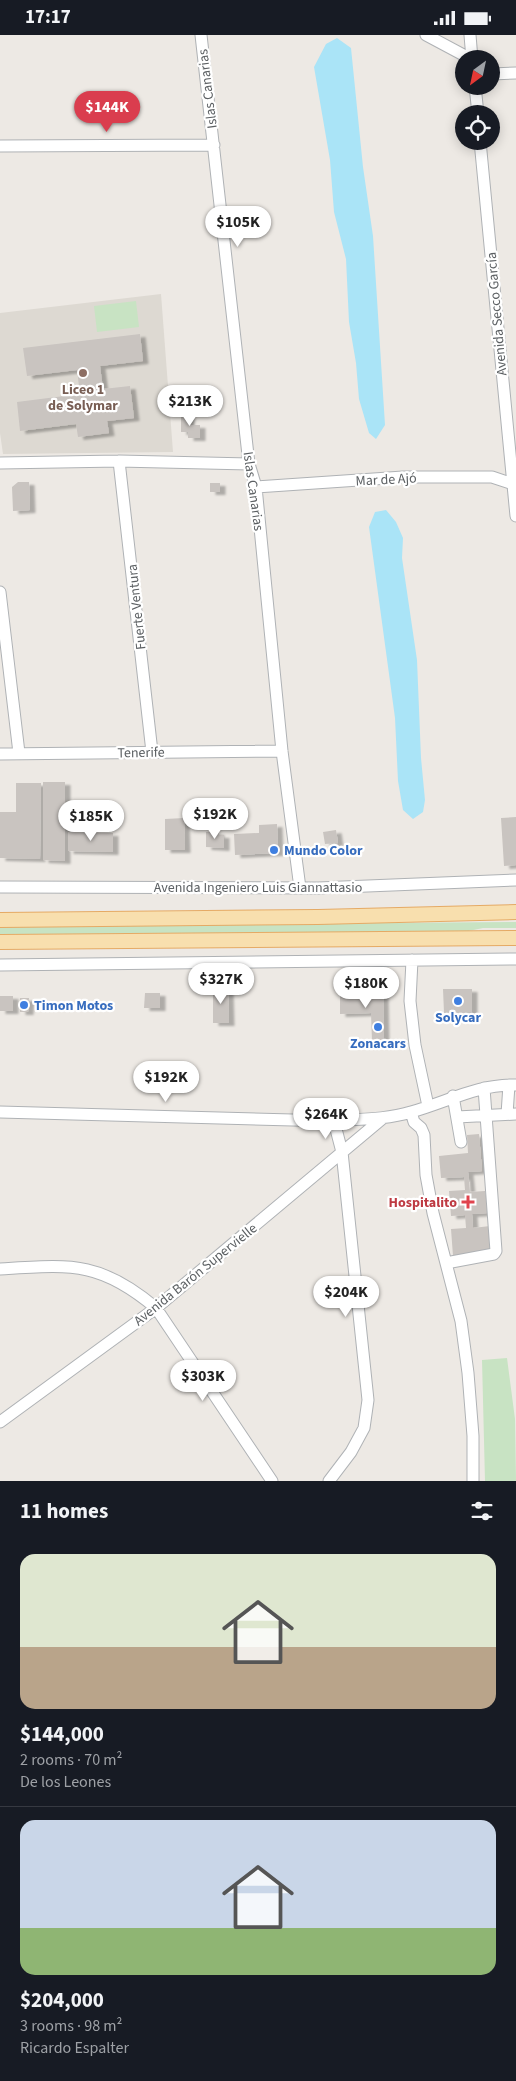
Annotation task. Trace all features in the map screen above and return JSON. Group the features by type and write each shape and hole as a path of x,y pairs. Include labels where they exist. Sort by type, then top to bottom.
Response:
{"main road":[{"name":"Avenida Ingeniero Luis Giannattasio","path":"0,920 516,913"},
{"path":"0,942 516,938"}],"street":[{"name":"Islas Canarias","path":"201,35 249,464 256,487 282,751 300,888"},
{"path":"426,35 455,50"},
{"path":"470,35 471,50"},
{"path":"500,74 516,73"},
{"path":"0,146 214,145"},
{"name":"Avenida Secco García","path":"481,150 516,516"},
{"path":"0,463 120,461 249,464"},
{"name":"Fuerte Ventura","path":"120,461 152,752"},
{"name":"Mar de Ajó","path":"256,487 403,477 492,477 514,484"},
{"path":"0,591 19,753"},
{"name":"Tenerife","path":"0,753 282,751"},
{"name":"Avenida Ingeniero Luis Giannattasio","path":"0,887 300,888 516,880"},
{"path":"0,965 516,959"},
{"path":"412,960 410,1001 415,1045 428,1106"},
{"path":"0,1112 331,1121 383,1118 411,1112 453,1096 484,1088 513,1085 511,1114 457,1117"},
{"path":"446,1263 494,1254 496,1251 484,1088"},
{"path":"453,1096 461,1142"},
{"path":"411,1112 414,1122 421,1128 424,1135 426,1175 433,1213 461,1321 468,1373 473,1436 472,1481"},
{"name":"Avenida Barón Supervielle","path":"0,1422 156,1308 383,1118"},
{"path":"329,1481 351,1452 364,1428 368,1400 342,1152 336,1129 331,1121"},
{"path":"0,1269 80,1267 111,1276 127,1285 156,1308 272,1481"}],"shaded area":[{"name":"Liceo 1 de Solymar","path":"161,294 173,452 3,454 0,433 0,313"}],"green space":[{"path":"136,301 139,327 97,332 94,306"},
{"path":"516,922 516,928 483,928 459,933 0,936 0,926"},
{"path":"507,1358 515,1419 516,1481 485,1481 482,1360"}],"water":[{"path":"337,38 351,48 363,167 373,236 385,425 376,439 369,433 359,399 356,363 349,322 346,259 334,212 330,160 314,67 326,44"},
{"path":"386,510 396,522 403,538 402,558 417,660 421,758 425,800 423,812 413,819 403,810 398,781 395,718 369,527 375,512"}],"building":[{"path":"140,334 143,361 100,366 103,389 130,386 134,418 107,421 109,433 78,437 76,424 20,431 17,402 80,394 77,370 27,376 23,348"},
{"path":"181,414 189,414 189,425 200,425 200,438 188,438 188,432 181,432"},
{"path":"18,482 29,482 30,510 13,511 12,487"},
{"path":"210,483 220,483 220,492 210,492"},
{"path":"43,782 65,782 65,861 43,860"},
{"path":"16,783 41,783 40,859 0,858 0,812 16,812"},
{"path":"516,817 516,865 504,866 501,818"},
{"path":"184,818 185,850 165,850 165,819"},
{"path":"277,824 278,853 235,855 234,834 259,833 259,825"},
{"path":"336,830 338,843 325,844 323,832"},
{"path":"68,832 113,833 113,852 68,851"},
{"path":"206,832 219,832 219,835 224,835 224,848 206,847"},
{"path":"213,987 228,987 229,1023 213,1023"},
{"name":"Solycar","path":"443,989 472,989 472,1012 444,1013"},
{"name":"Zonacars","path":"340,991 383,991 384,1041 372,1041 371,1013 340,1014"},
{"path":"145,993 160,993 160,1008 144,1008"},
{"path":"0,996 13,996 13,1011 0,1011"},
{"name":"Timon Motos","path":"20,998 29,998 28,1012 20,1012"},
{"name":"Hospitalito","path":"479,1134 482,1171 468,1172 470,1192 485,1191 487,1213 472,1214 473,1228 490,1226 492,1253 453,1256 451,1229 466,1228 465,1215 451,1216 449,1191 465,1190 464,1177 441,1178 439,1156 468,1153 467,1135"}],"place":[{"name":"Liceo 1 de Solymar","path":"83,373"},
{"name":"Mundo Color","path":"274,850"},
{"name":"Solycar","path":"458,1001"},
{"name":"Timon Motos","path":"24,1005"},
{"name":"Zonacars","path":"378,1027"},
{"name":"Hospitalito","path":"468,1202"}]}
